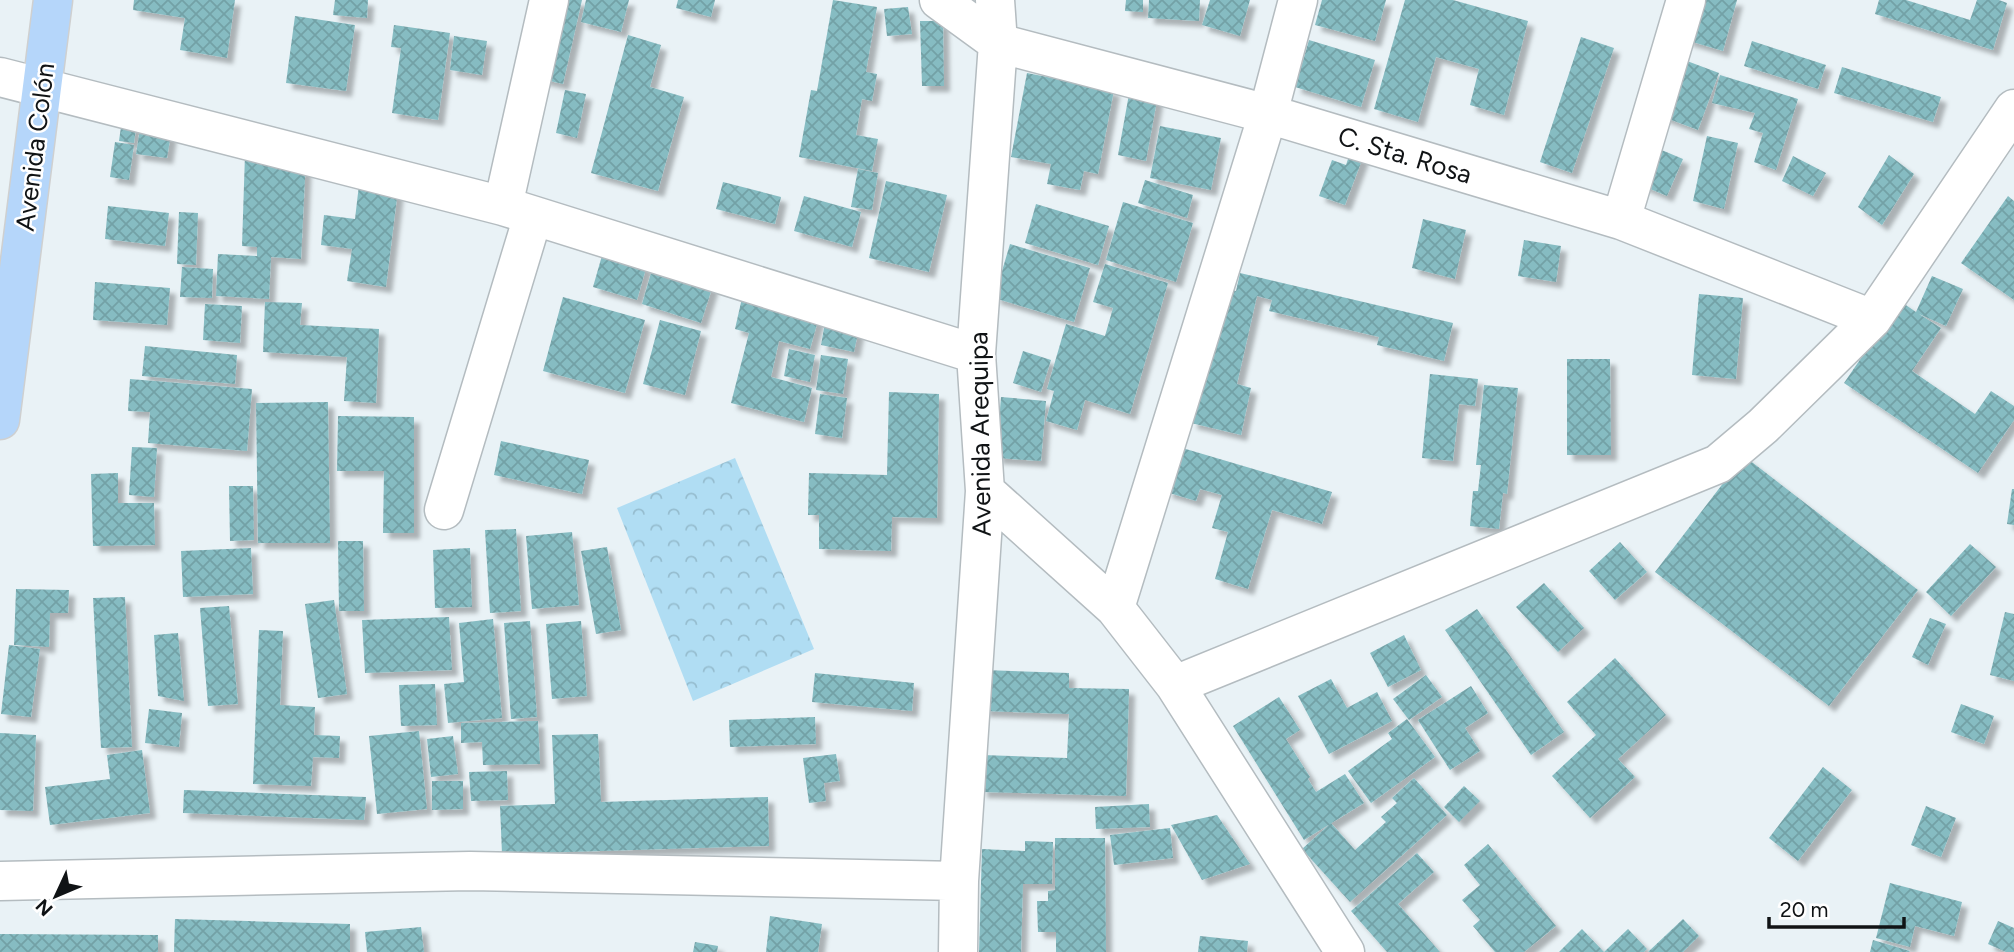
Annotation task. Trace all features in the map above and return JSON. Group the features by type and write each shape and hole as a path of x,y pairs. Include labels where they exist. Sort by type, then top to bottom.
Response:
{"main road":[{"name":"Avenida Colón","path":"0,420 53,0"}],"street":[{"path":"444,510 518,211 549,0"},
{"name":"C. Sta. Rosa","path":"939,0 998,43 1268,114 1621,220 1872,319"},
{"name":"Avenida Arequipa","path":"958,952 959,881 985,491 976,354 998,43 995,0"},
{"path":"1115,608 1268,114 1298,0"},
{"path":"1621,220 1686,0"},
{"path":"0,77 518,211 976,354"},
{"path":"1175,685 1718,464 1763,426 1872,319 2014,109"},
{"path":"985,491 1115,608 1175,685 1345,952"},
{"path":"0,881 470,871 959,881"}],"green space":[{"path":"735,458 814,649 693,701 617,508"}],"building":[{"path":"134,0 235,0 227,58 180,50 185,18 133,10"},
{"path":"335,0 368,0 367,18 333,15"},
{"path":"555,0 582,0 563,84 537,78"},
{"path":"586,0 629,0 621,32 581,22"},
{"path":"678,0 715,0 711,17 676,8"},
{"path":"833,0 877,7 866,72 877,74 872,101 862,99 856,135 878,139 872,171 799,157 811,90 817,91"},
{"path":"1126,0 1143,0 1143,12 1125,11"},
{"path":"1149,0 1200,0 1199,21 1148,18"},
{"path":"1210,0 1250,0 1240,36 1202,25"},
{"path":"1322,0 1386,0 1375,41 1315,25"},
{"path":"1405,0 1453,0 1528,21 1504,115 1470,105 1479,69 1436,57 1418,122 1374,109"},
{"path":"1697,0 1737,0 1723,51 1686,40"},
{"path":"1879,0 1906,0 1970,20 1977,0 1999,0 2007,3 1993,50 1875,14"},
{"path":"908,7 912,34 887,36 884,9"},
{"path":"295,16 355,25 346,91 286,83"},
{"path":"920,21 943,21 944,86 922,86"},
{"path":"394,25 450,33 438,120 392,113 401,48 391,47"},
{"path":"628,35 661,45 650,87 684,97 658,191 591,173"},
{"path":"454,36 487,41 482,75 450,70"},
{"path":"1581,37 1614,48 1572,173 1540,162"},
{"path":"1309,40 1375,60 1361,107 1295,87"},
{"path":"1752,41 1826,65 1818,89 1744,66"},
{"path":"1679,58 1719,73 1698,130 1658,115"},
{"path":"1842,67 1941,97 1933,122 1834,93"},
{"path":"1027,73 1114,90 1098,174 1084,171 1080,190 1047,184 1051,164 1011,157"},
{"path":"1720,75 1798,99 1776,170 1754,162 1763,133 1749,129 1755,113 1712,103"},
{"path":"1131,83 1159,89 1146,161 1118,155"},
{"path":"565,90 586,94 577,138 556,133"},
{"path":"123,112 138,114 134,143 119,141"},
{"path":"142,116 173,121 167,158 136,154"},
{"path":"1160,126 1221,138 1211,190 1150,178"},
{"path":"1707,136 1738,143 1724,209 1693,201"},
{"path":"115,142 134,145 129,180 110,177"},
{"path":"1652,146 1683,159 1667,196 1636,183"},
{"path":"1352,147 1365,152 1345,205 1319,196 1332,160 1346,165"},
{"path":"245,154 306,158 301,259 271,257 269,299 216,296 218,254 257,256 257,247 242,246"},
{"path":"1889,155 1914,174 1882,225 1858,207"},
{"path":"1793,156 1826,173 1813,196 1782,181"},
{"path":"858,169 878,173 872,210 851,207"},
{"path":"360,176 399,181 386,287 347,281 352,249 321,245 324,215 355,219"},
{"path":"1145,180 1193,195 1187,218 1138,203"},
{"path":"886,181 947,195 929,272 869,258"},
{"path":"723,182 781,197 775,224 716,209"},
{"path":"804,196 861,212 852,247 794,231"},
{"path":"2008,196 2014,201 2014,300 1961,263"},
{"path":"1123,202 1193,223 1176,282 1106,260"},
{"path":"1036,204 1109,226 1098,265 1025,243"},
{"path":"108,206 169,213 165,246 105,239"},
{"path":"179,212 198,213 196,265 177,264"},
{"path":"1423,219 1466,230 1455,279 1412,268"},
{"path":"1524,240 1561,246 1556,282 1518,276"},
{"path":"1010,244 1090,268 1074,322 994,298"},
{"path":"603,252 647,265 637,300 593,287"},
{"path":"1105,264 1168,283 1130,414 1085,400 1077,430 1046,421 1054,391 1047,389 1066,324 1105,336 1113,308 1093,302"},
{"path":"653,266 713,285 701,323 642,304"},
{"path":"182,267 213,269 212,298 180,297"},
{"path":"1240,273 1453,323 1444,361 1377,345 1379,337 1269,311 1272,300 1257,296 1237,384 1251,388 1241,435 1191,423 1216,286 1236,291"},
{"path":"1932,276 1963,289 1946,326 1919,314 1941,328 1912,371 1975,414 1991,391 2014,406 2014,420 1978,473 1844,383 1900,301 1916,312"},
{"path":"95,282 170,288 167,325 93,320"},
{"path":"1699,294 1743,298 1736,379 1692,375"},
{"path":"563,297 645,320 625,393 543,371"},
{"path":"742,298 819,317 810,349 779,341 771,377 812,388 804,422 731,403 749,333 735,329"},
{"path":"265,302 302,303 300,325 379,329 376,403 344,401 347,357 263,352"},
{"path":"205,304 242,306 240,343 203,340"},
{"path":"826,317 860,323 854,352 821,345"},
{"path":"660,320 701,331 685,395 643,384"},
{"path":"145,346 237,355 235,384 142,376"},
{"path":"789,349 815,355 810,382 784,376"},
{"path":"1023,351 1051,360 1041,392 1013,383"},
{"path":"821,355 848,359 843,394 816,390"},
{"path":"1567,359 1610,359 1611,455 1567,455"},
{"path":"1430,374 1478,379 1475,406 1459,404 1453,461 1422,458"},
{"path":"130,379 252,389 247,451 148,443 150,412 128,411"},
{"path":"1484,385 1518,388 1507,494 1503,493 1499,529 1470,526 1473,491 1478,491 1481,465 1476,465"},
{"path":"889,392 939,394 937,518 892,517 891,551 819,549 819,515 808,515 809,473 887,475"},
{"path":"820,394 847,398 842,438 815,434"},
{"path":"1001,397 1046,401 1041,461 996,458"},
{"path":"328,402 330,543 258,543 256,403"},
{"path":"338,416 414,417 414,533 383,533 384,471 337,471"},
{"path":"501,441 589,460 582,494 494,475"},
{"path":"132,447 157,448 154,497 129,495"},
{"path":"1179,447 1332,492 1322,524 1272,510 1248,589 1215,579 1228,532 1212,528 1222,495 1200,489 1196,501 1166,492"},
{"path":"1744,456 1918,590 1829,706 1655,572"},
{"path":"118,473 118,503 154,503 155,545 93,546 91,474"},
{"path":"229,486 253,486 254,540 230,541"},
{"path":"2014,489 2014,525 2007,524"},
{"path":"516,529 521,611 490,613 485,530"},
{"path":"572,532 579,605 532,609 526,536"},
{"path":"338,541 363,541 364,611 339,611"},
{"path":"1620,542 1647,572 1615,600 1589,571"},
{"path":"1970,544 1996,567 1951,616 1926,592"},
{"path":"607,547 621,630 596,634 581,551"},
{"path":"251,548 253,594 183,597 181,551"},
{"path":"470,548 472,607 435,608 433,550"},
{"path":"1544,583 1584,628 1558,652 1516,607"},
{"path":"16,589 69,590 68,613 50,613 49,647 14,645"},
{"path":"125,597 132,747 101,748 93,598"},
{"path":"334,600 347,694 318,698 305,604"},
{"path":"229,606 238,704 208,706 200,608"},
{"path":"1477,609 1564,732 1531,755 1445,630"},
{"path":"2005,612 2014,614 2014,681 1990,675"},
{"path":"449,617 452,670 365,673 362,620"},
{"path":"1930,618 1946,624 1928,665 1912,657"},
{"path":"493,619 502,718 448,723 444,684 464,682 459,623"},
{"path":"530,621 537,717 511,719 504,623"},
{"path":"581,621 587,696 552,699 546,624"},
{"path":"259,630 283,631 280,705 315,707 314,735 340,736 339,758 313,757 311,786 253,784"},
{"path":"178,633 184,701 158,696 154,635"},
{"path":"1404,635 1421,670 1388,687 1370,653"},
{"path":"9,645 40,649 31,717 1,714"},
{"path":"1615,658 1666,715 1618,759 1635,777 1590,818 1552,776 1596,735 1567,702"},
{"path":"984,670 1069,673 1069,688 1129,689 1126,796 981,792 982,755 1067,758 1069,714 983,711"},
{"path":"815,673 914,683 912,711 812,702"},
{"path":"1426,675 1442,697 1409,720 1393,699"},
{"path":"1331,679 1347,708 1377,692 1392,721 1329,754 1298,696"},
{"path":"435,684 437,725 401,726 399,685"},
{"path":"1471,686 1488,713 1465,728 1480,751 1450,770 1418,720"},
{"path":"1279,697 1300,730 1286,739 1310,777 1308,779 1316,792 1345,774 1364,803 1304,840 1233,726"},
{"path":"1961,704 1994,716 1984,744 1951,732"},
{"path":"149,709 182,713 179,747 145,743"},
{"path":"815,717 816,744 730,747 729,720"},
{"path":"1407,719 1435,757 1371,803 1348,771 1392,739 1388,733"},
{"path":"538,721 540,764 483,765 482,742 461,743 461,723"},
{"path":"419,731 427,809 377,814 369,736"},
{"path":"0,733 36,735 33,811 0,810"},
{"path":"598,734 601,802 768,797 769,846 502,854 500,806 555,804 552,735"},
{"path":"453,736 458,774 431,777 427,739"},
{"path":"142,750 150,813 50,825 45,787 110,779 107,755"},
{"path":"836,754 840,781 824,783 826,801 809,803 803,758"},
{"path":"1823,767 1852,790 1798,861 1769,838"},
{"path":"507,771 508,800 471,801 469,772"},
{"path":"1414,778 1447,815 1350,902 1302,849 1331,823 1355,850 1386,822 1381,817 1397,803 1392,798"},
{"path":"432,781 463,781 463,809 432,810"},
{"path":"1464,786 1480,801 1459,822 1444,807"},
{"path":"184,790 366,797 364,820 183,813"},
{"path":"1149,804 1150,827 1096,829 1095,807"},
{"path":"1926,806 1956,818 1941,857 1911,845"},
{"path":"1217,815 1250,864 1202,880 1171,825"},
{"path":"1170,828 1173,858 1114,865 1110,835"},
{"path":"1055,838 1105,838 1106,952 1056,952 1056,932 1038,932 1037,901 1048,901 1048,891 1055,890"},
{"path":"1025,841 1053,842 1052,884 1023,884 1021,952 979,952 982,849 1025,851"},
{"path":"1488,844 1556,926 1524,952 1495,952 1473,926 1480,920 1462,900 1480,885 1464,865"},
{"path":"1417,853 1434,872 1398,904 1440,952 1387,952 1351,911"},
{"path":"1890,883 1962,902 1954,936 1915,926 1910,947 1876,938"},
{"path":"770,916 822,924 818,952 766,952"},
{"path":"175,919 350,924 350,952 174,952"},
{"path":"1683,919 1699,936 1683,952 1648,952"},
{"path":"1998,921 2014,928 2014,952 2006,952 1988,944"},
{"path":"421,927 424,952 367,952 365,932"},
{"path":"1582,929 1604,952 1559,952"},
{"path":"1628,929 1647,949 1644,952 1604,952"},
{"path":"0,934 158,935 158,952 0,952"},
{"path":"1200,936 1248,941 1247,952 1198,952"},
{"path":"1873,940 1910,951 1870,952"},
{"path":"695,942 718,946 717,952 693,952"}]}
